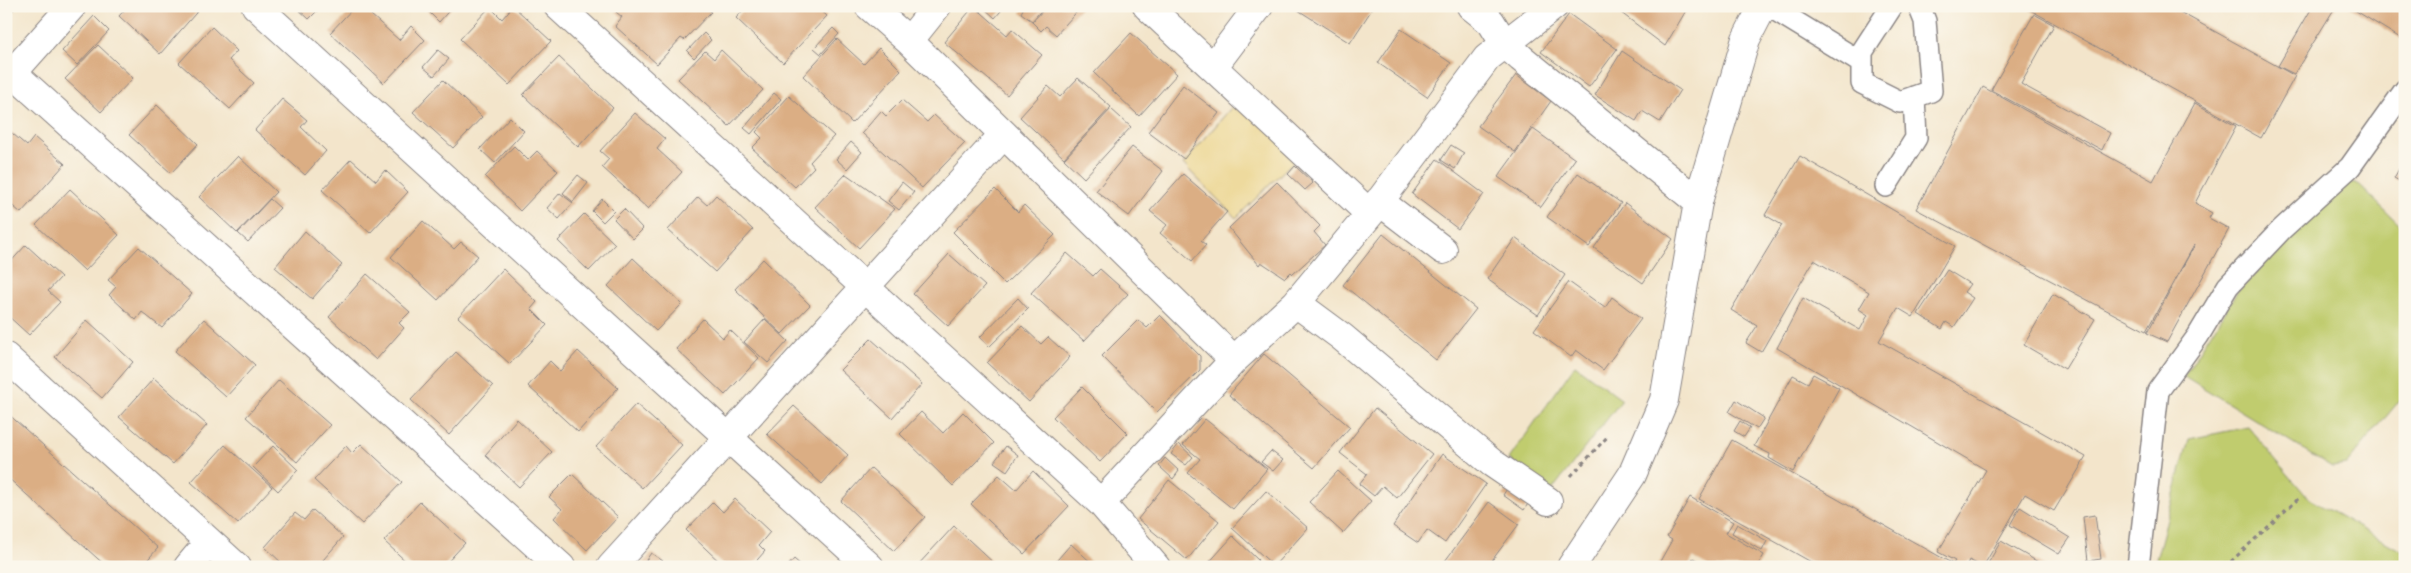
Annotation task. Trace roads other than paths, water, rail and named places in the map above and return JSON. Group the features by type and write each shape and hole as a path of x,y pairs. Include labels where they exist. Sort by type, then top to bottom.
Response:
{"street":[{"path":"72,6 8,73 561,567"},
{"path":"256,6 727,439 870,567"},
{"path":"558,6 1100,503 1156,567"},
{"path":"869,6 1004,134 1234,360"},
{"path":"908,41 937,6"},
{"path":"1147,6 1213,67 1375,207 1444,250"},
{"path":"1213,67 1259,6"},
{"path":"1471,6 1491,22 1504,43 1698,202"},
{"path":"1100,503 1234,360 1296,303 1375,207 1488,58 1504,43 1554,6"},
{"path":"1571,567 1632,475 1664,400 1698,202 1746,39 1763,6"},
{"path":"611,567 1004,134"},
{"path":"1296,303 1342,337 1492,463 1548,501"},
{"path":"6,357 237,567"},
{"path":"188,567 209,542"}],"lane":[{"path":"1769,6 1862,63"},
{"path":"1892,6 1862,52 1862,83 1900,102 1931,91 1925,21 1918,6"},
{"path":"2138,567 2158,391 2198,336 2228,286 2282,229 2350,167 2405,90"},
{"path":"1886,186 1916,138 1914,97"}]}
